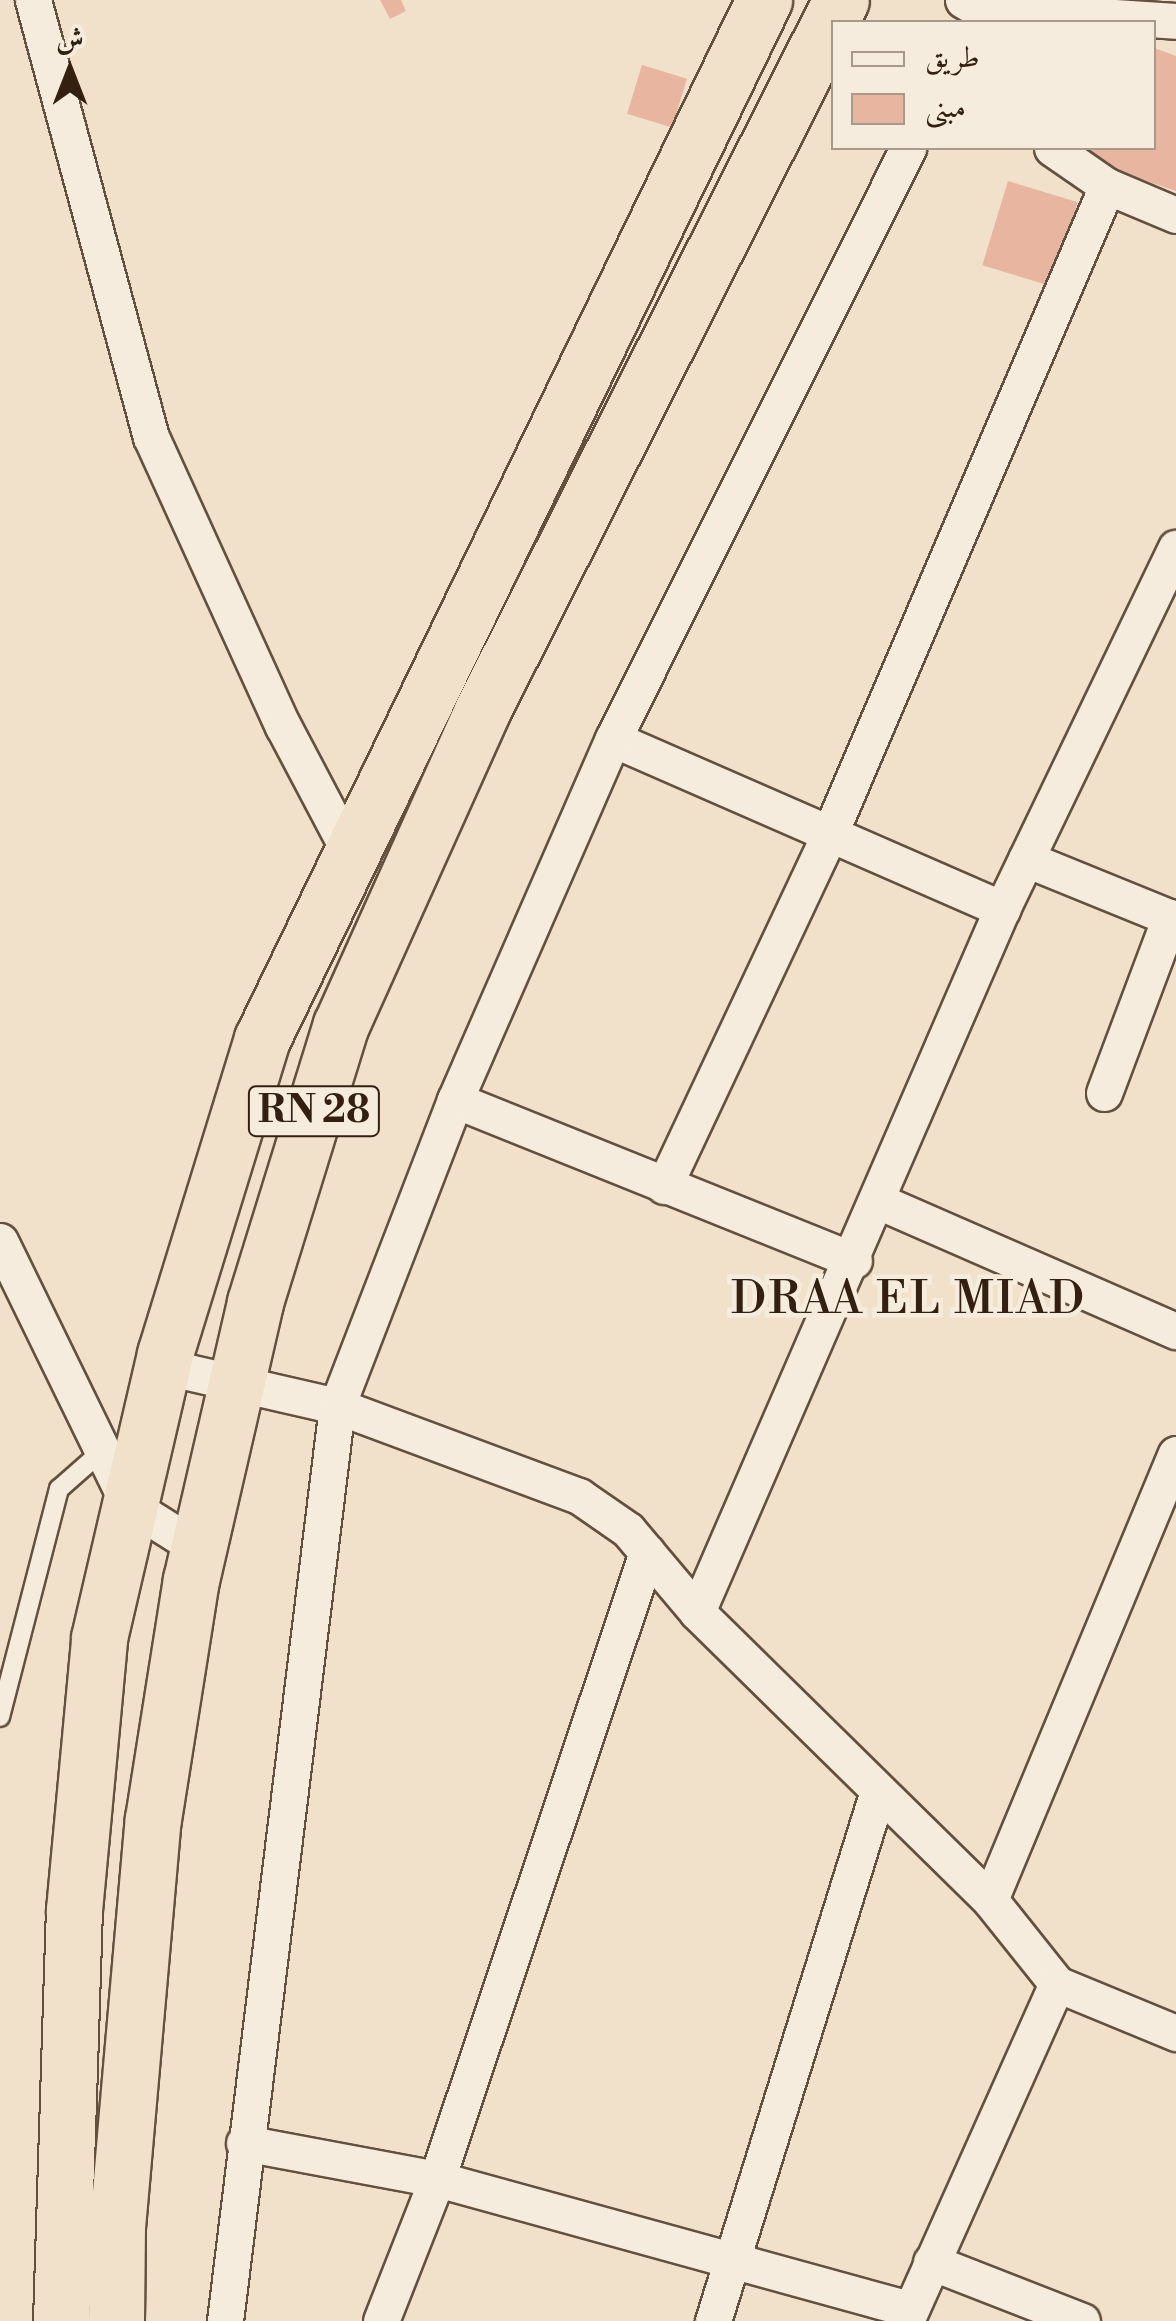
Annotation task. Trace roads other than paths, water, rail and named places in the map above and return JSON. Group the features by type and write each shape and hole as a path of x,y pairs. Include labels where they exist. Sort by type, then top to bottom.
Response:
{"highway":[{"name":"RN 28","path":"62,2321 74,1910 99,1638 162,1366 262,1039 764,0"},
{"name":"RN 28","path":"116,2321 116,2227 154,1818 198,1548 232,1385 341,1025 482,711 841,0"}],"street":[{"path":"33,0 151,436 283,726 351,855"},
{"path":"973,13 1151,20"},
{"path":"225,2321 337,1406 456,1100 613,739 907,150"},
{"path":"1055,150 1107,186 1176,215"},
{"path":"664,1186 830,833 1107,186"},
{"path":"697,1612 854,1260 1002,909 1176,548"},
{"path":"613,739 1002,909"},
{"path":"1026,860 1173,919 1104,1093"},
{"path":"456,1100 854,1260"},
{"path":"878,1201 1176,1331"},
{"path":"0,1241 128,1504 198,1548"},
{"path":"162,1366 337,1406 579,1496 628,1530 697,1612 990,1900 1057,1984 1176,2033"},
{"path":"990,1900 1176,1454"},
{"path":"381,2321 437,2179 647,1552"},
{"path":"713,2321 878,1790"},
{"path":"244,2143 437,2179 733,2256 908,2315 1057,1984"},
{"path":"931,2262 1082,2321"}],"lane":[{"path":"0,1717 58,1489 101,1452"}],"district":[{"name":"DRAA EL MIAD","path":"909,1300"}]}
